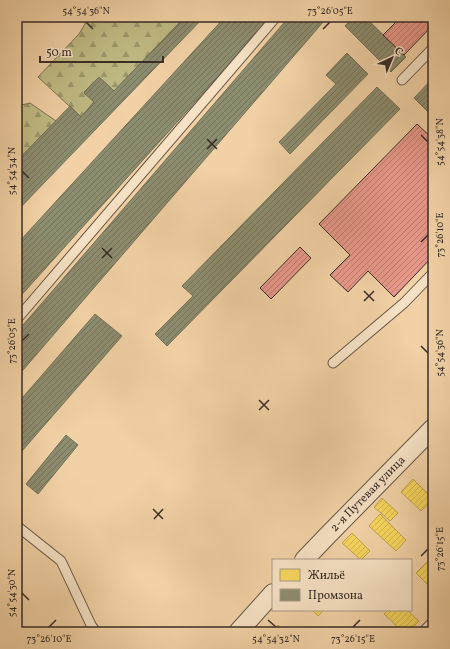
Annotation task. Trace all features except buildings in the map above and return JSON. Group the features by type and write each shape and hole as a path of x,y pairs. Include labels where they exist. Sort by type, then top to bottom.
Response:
{"street":[{"name":"2-я Путевая улица","path":"305,559 433,428"},
{"path":"238,632 272,594"},
{"path":"429,632 433,628"}],"lane":[{"path":"17,320 276,17"},
{"path":"402,80 433,48"},
{"path":"333,362 404,303 433,273"},
{"path":"17,526 61,561 91,625 96,632"}],"green space":[{"path":"89,17 184,18 114,91 99,77 84,92 94,102 81,117 38,77 79,34"},
{"path":"30,103 56,121 17,161 17,106"}]}
